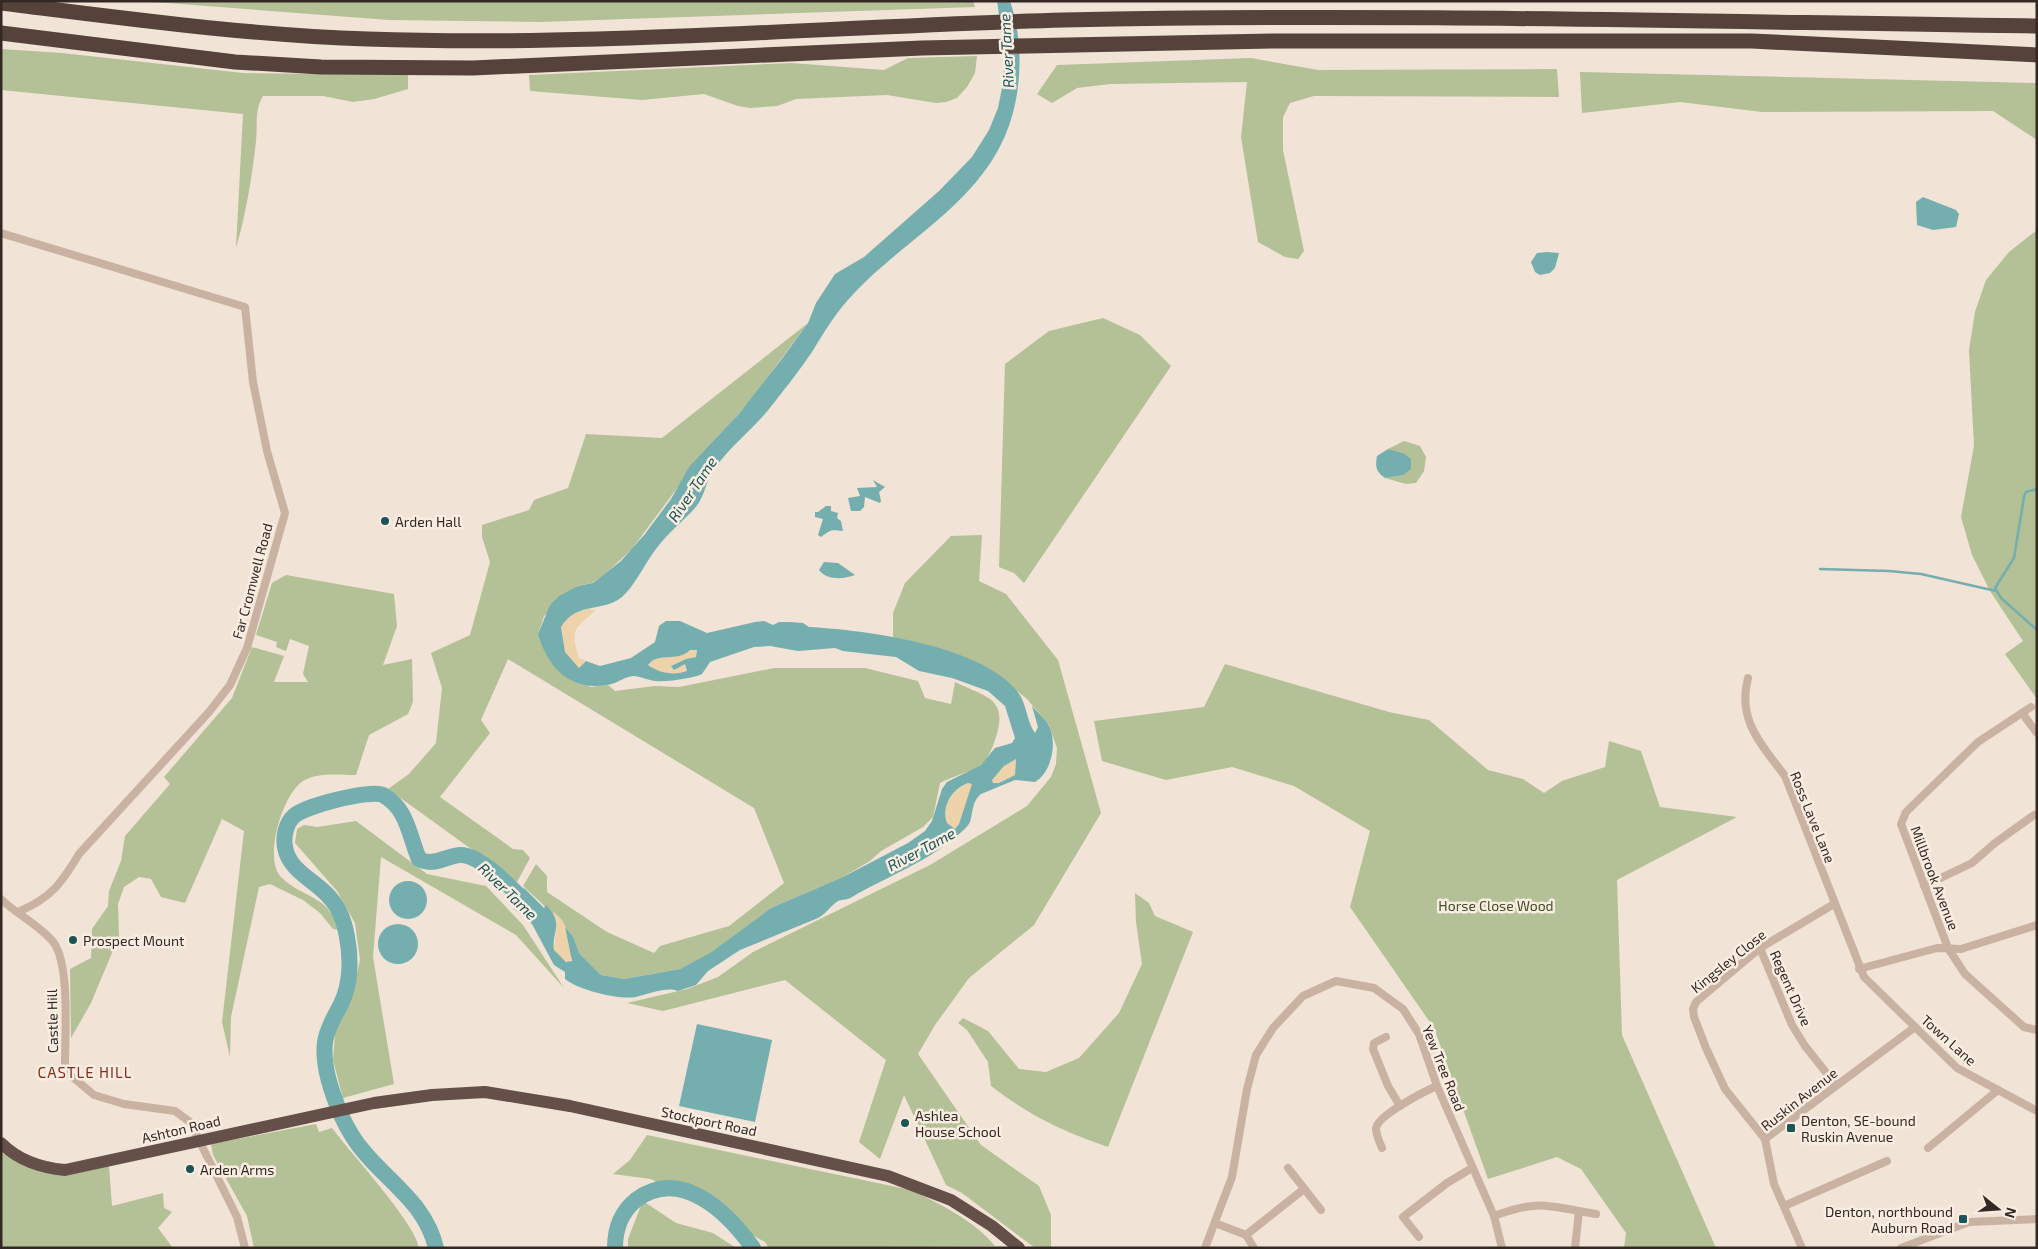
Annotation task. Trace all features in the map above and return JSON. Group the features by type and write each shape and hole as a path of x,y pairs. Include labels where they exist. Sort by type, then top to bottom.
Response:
{"highway":[{"path":"1,3 238,32 372,39 474,41 708,36 1064,20 1277,18 2037,26"},
{"path":"1,33 235,62 321,67 473,68 922,48 1273,41 1752,41 2037,55"},
{"name":"Stockport Road","path":"374,1103 464,1092 510,1095 863,1170 888,1176 951,1200 992,1226 1019,1248"},
{"name":"Ashton Road","path":"1,1143 31,1164 65,1170 374,1103"}],"street":[{"name":"Far Cromwell Road","path":"1,233 245,307 255,390 267,451 285,513 247,648 230,685 209,712 79,854 63,881 51,894 18,912"},
{"name":"Ross Lave Lane","path":"1748,678 1744,694 1746,716 1764,749 1785,776 1859,969"},
{"name":"Millbrook Avenue","path":"2031,707 1978,742 1902,818 1902,832 1948,948 1964,974 2024,1027 2037,1030"},
{"path":"2022,713 2037,733"},
{"path":"1924,886 1972,863 1995,842 2034,815"},
{"name":"Castle Hill","path":"1,899 48,937 57,948 63,974 65,1064 69,1074 94,1095 108,1100 174,1111 190,1122 199,1140"},
{"name":"Kingsley Close","path":"1765,1140 1725,1089 1698,1028 1693,1009 1696,1002 1702,996 1760,948 1834,904"},
{"path":"1859,969 1937,948 1960,949 2037,924"},
{"name":"Regent Drive","path":"1760,948 1792,1025 1836,1085"},
{"name":"Town Lane","path":"1859,969 1864,977 1957,1068 2037,1111"},
{"name":"Yew Tree Road","path":"1205,1248 1232,1177 1247,1088 1256,1055 1273,1028 1303,996 1336,981 1374,988 1404,1009 1419,1034 1437,1086 1494,1216 1502,1248"},
{"name":"Ruskin Avenue","path":"1802,1248 1770,1171 1770,1157 1765,1140 1915,1027"},
{"path":"1386,1037 1374,1043 1373,1049 1388,1086 1400,1106"},
{"path":"1382,1148 1376,1128 1378,1122 1400,1106 1437,1086"},
{"path":"1928,1148 1998,1090"},
{"path":"199,1140 237,1217 245,1248"},
{"path":"1784,1206 1887,1161"},
{"path":"1288,1168 1322,1210"},
{"path":"1419,1237 1403,1217 1447,1183 1472,1168"},
{"path":"1246,1236 1304,1189"},
{"path":"1494,1216 1516,1207 1542,1204 1596,1214"},
{"path":"1575,1248 1579,1211"},
{"path":"1901,1248 1968,1222 2037,1219"},
{"path":"1215,1223 1246,1236 1254,1248"}],"green space":[{"path":"141,1 973,1 975,7 540,22 389,20"},
{"path":"1,49 62,53 243,73 408,75 408,89 374,99 353,102 323,96 263,96 257,112 253,168 236,248 243,114 1,90"},
{"path":"977,56 975,73 967,87 957,98 936,103 887,95 796,99 777,106 750,108 738,106 704,94 642,100 530,91 529,75 791,63 884,70 908,58"},
{"path":"1251,58 1318,70 1557,69 1559,97 1314,96 1290,103 1283,117 1283,150 1304,251 1298,259 1285,257 1258,242 1241,137 1247,82 1110,84 1077,88 1052,103 1037,94 1057,65"},
{"path":"1580,72 2037,83 2037,140 1993,111 1762,112 1680,102 1582,113"},
{"path":"2037,230 2037,699 2005,654 2023,641 1990,591 1972,555 1961,517 1974,446 1969,350 1975,312 1986,280 2009,252"},
{"path":"1103,318 1140,335 1171,366 1024,583 1014,573 999,567 1005,364 1049,331"},
{"path":"808,323 752,398 680,484 632,549 605,574 592,583 577,586 544,616 538,634 590,687 608,685 615,691 655,686 679,687 774,668 865,668 918,681 925,698 951,704 955,682 993,701 999,715 999,726 995,740 982,764 940,783 933,817 923,827 881,851 870,861 843,877 771,908 709,954 680,969 624,979 601,975 579,953 564,924 523,886 536,864 547,876 547,892 607,932 654,953 660,946 729,926 784,883 754,808 508,659 481,720 490,733 440,797 513,849 523,850 530,858 517,882 388,789 409,774 436,743 442,688 431,653 470,635 490,562 482,537 482,525 529,510 534,500 568,488 586,434 662,438"},
{"path":"1404,441 1420,446 1426,457 1424,471 1416,483 1406,484 1385,478 1403,475 1403,453 1388,449"},
{"path":"982,535 979,581 1006,594 1058,660 1101,813 1034,925 969,978 935,1025 918,1054 981,1145 1039,1186 1051,1215 1051,1248 1035,1248 962,1193 946,1185 904,1095 880,1159 859,1142 886,1060 785,980 663,1011 627,1003 687,989 718,977 753,952 930,865 1027,806 1051,777 1056,764 1057,748 1049,725 1027,699 1000,677 921,644 893,637 893,613 905,583 951,536"},
{"path":"286,575 394,594 397,626 383,665 412,659 413,702 408,714 369,735 356,775 322,775 303,781 288,799 282,812 275,843 274,857 276,869 290,885 322,903 329,910 339,930 333,929 320,913 303,900 270,884 259,887 231,1017 230,1057 222,1022 244,831 222,819 185,903 161,897 151,879 139,877 124,887 118,904 119,936 91,1003 71,1038 70,969 91,958 92,929 108,906 109,891 121,861 125,836 170,784 164,777 232,698 252,647 284,656 274,682 308,682 303,674 309,646 290,639 286,651 276,647 277,642 256,635 272,583"},
{"name":"Horse Close Wood","path":"1225,664 1389,712 1429,720 1488,770 1523,779 1544,793 1562,781 1605,767 1609,741 1641,751 1660,807 1737,817 1617,880 1622,1035 1716,1248 1624,1248 1626,1233 1581,1169 1557,1157 1488,1179 1434,1028 1350,907 1370,831 1294,786 1232,767 1166,780 1102,761 1094,721 1204,707"},
{"path":"356,821 427,874 486,886 523,925 564,988 516,935 381,857 373,957 394,1084 343,1098 333,1060 335,1034 351,999 360,960 355,923 337,891 295,843 297,829 304,825 317,827"},
{"path":"1135,893 1149,903 1155,916 1193,932 1108,1147 1047,1122 991,1086 988,1062 967,1030 958,1023 963,1018 988,1031 1019,1069 1046,1072 1079,1058 1119,1013 1142,964 1136,922"},
{"path":"316,1124 319,1132 332,1128 395,1205 415,1236 419,1248 254,1248 247,1216 213,1155 211,1144"},
{"path":"647,1135 911,1190 945,1207 967,1221 995,1246 769,1248 765,1242 651,1179 613,1174 630,1160"},
{"path":"1,1152 29,1168 53,1174 78,1173 109,1166 112,1206 163,1193 164,1208 172,1212 158,1228 173,1248 1,1248"},
{"path":"642,1203 646,1203 676,1223 713,1233 736,1248 628,1248 628,1239"}],"sand":[{"path":"588,609 596,610 579,626 575,635 579,658 586,661 579,668 565,652 561,627 571,614"},
{"path":"690,650 697,650 696,657 686,659 671,666 674,669 685,664 687,671 666,673 648,665 658,658 685,654"},
{"path":"1016,758 1015,775 993,784 992,780 1004,766"},
{"path":"968,783 972,784 959,824 955,829 947,823 945,806 954,792"},
{"path":"553,911 563,921 572,951 570,963 562,959 554,950 556,932"}],"water":[{"path":"997,1 1010,1 1018,38 1019,78 1012,117 997,152 982,174 946,212 885,264 847,301 803,365 773,404 715,468 709,477 698,504 660,543 626,593 610,604 576,613 568,618 561,627 565,652 579,668 586,661 600,666 631,658 655,642 659,626 666,621 680,621 707,633 764,621 773,625 779,622 803,623 809,627 890,636 950,651 977,662 1000,675 1017,691 1023,701 1035,733 1038,727 1032,706 1045,720 1053,739 1052,756 1046,771 1035,782 1015,780 981,794 974,803 970,822 963,831 942,847 917,863 850,898 838,901 818,918 740,950 708,971 696,985 678,991 669,989 629,998 609,996 579,987 565,979 565,972 554,965 532,924 513,908 524,888 544,908 546,905 552,912 556,923 554,950 566,962 572,961 565,927 573,937 579,953 601,975 624,979 680,969 710,953 771,908 843,877 908,843 925,831 932,821 942,789 947,782 981,765 995,748 1012,743 1015,738 1005,706 988,691 952,678 919,671 896,657 843,651 835,648 798,651 770,646 754,647 710,662 702,674 697,676 660,681 633,676 611,684 594,686 572,680 554,667 542,646 538,634 550,605 559,596 578,586 593,583 621,561 645,534 671,499 689,467 738,415 781,360 808,323 816,303 835,274 864,257 939,191 972,157 989,130 998,108 1005,57","holes":["690,650 697,650 696,657 686,659 671,666 674,670 685,664 687,671 667,673 648,665 657,659 680,656","1016,759 1015,775 999,783 993,783 992,780 1004,766","968,783 972,784 959,824 955,829 947,823 946,810 949,799 962,786"]},
{"path":"1923,197 1956,210 1959,214 1956,227 1933,230 1917,225 1916,202"},
{"path":"1537,253 1559,253 1555,268 1550,273 1540,275 1535,272 1531,262"},
{"path":"1388,449 1403,453 1411,459 1411,469 1403,475 1385,478 1382,476 1377,469 1377,456"},
{"path":"873,480 885,487 879,492 880,503 865,497 864,507 860,511 851,511 848,498 860,496 857,488 877,487"},
{"path":"826,506 831,506 831,511 838,513 837,518 841,521 843,531 832,531 821,537 818,535 823,519 815,517 815,512"},
{"path":"824,562 838,563 855,575 841,578 826,576 819,570"},
{"path":"408,881 422,886 427,900 422,914 408,919 394,914 389,900 394,886"},
{"path":"398,924 412,930 418,944 412,958 398,964 384,958 378,944 384,930"},
{"path":"697,1024 772,1040 755,1122 679,1106"}],"waterway":[{"path":"2037,489 2026,492 2014,558 1995,588 2001,598 2037,630"},
{"path":"1820,569 1921,574 1996,591"},
{"name":"River Tame","path":"436,1248 431,1233 416,1207 361,1149 343,1120 334,1098 326,1070 324,1051 329,1027 347,988 349,962 347,937 342,917 337,907 325,893 298,870 288,856 284,843 287,826 291,819 300,812 323,803 365,794 383,795 403,815 419,859 435,862 460,855 479,861 510,886 534,911"},
{"name":"River Tame","path":"615,1248 616,1234 626,1210 636,1200 653,1191 670,1188 686,1191 702,1198 717,1208 743,1234 753,1248"}],"place":[{"name":"Arden Hall","path":"385,521"},
{"name":"Prospect Mount","path":"73,940"},
{"name":"Ashlea House School","path":"905,1123"},
{"name":"Denton, SE-bound Ruskin Avenue","path":"1791,1128"},
{"name":"Arden Arms","path":"190,1169"},
{"name":"Denton, northbound Auburn Road","path":"1963,1219"}],"district":[{"name":"CASTLE HILL","path":"85,1072"}]}
